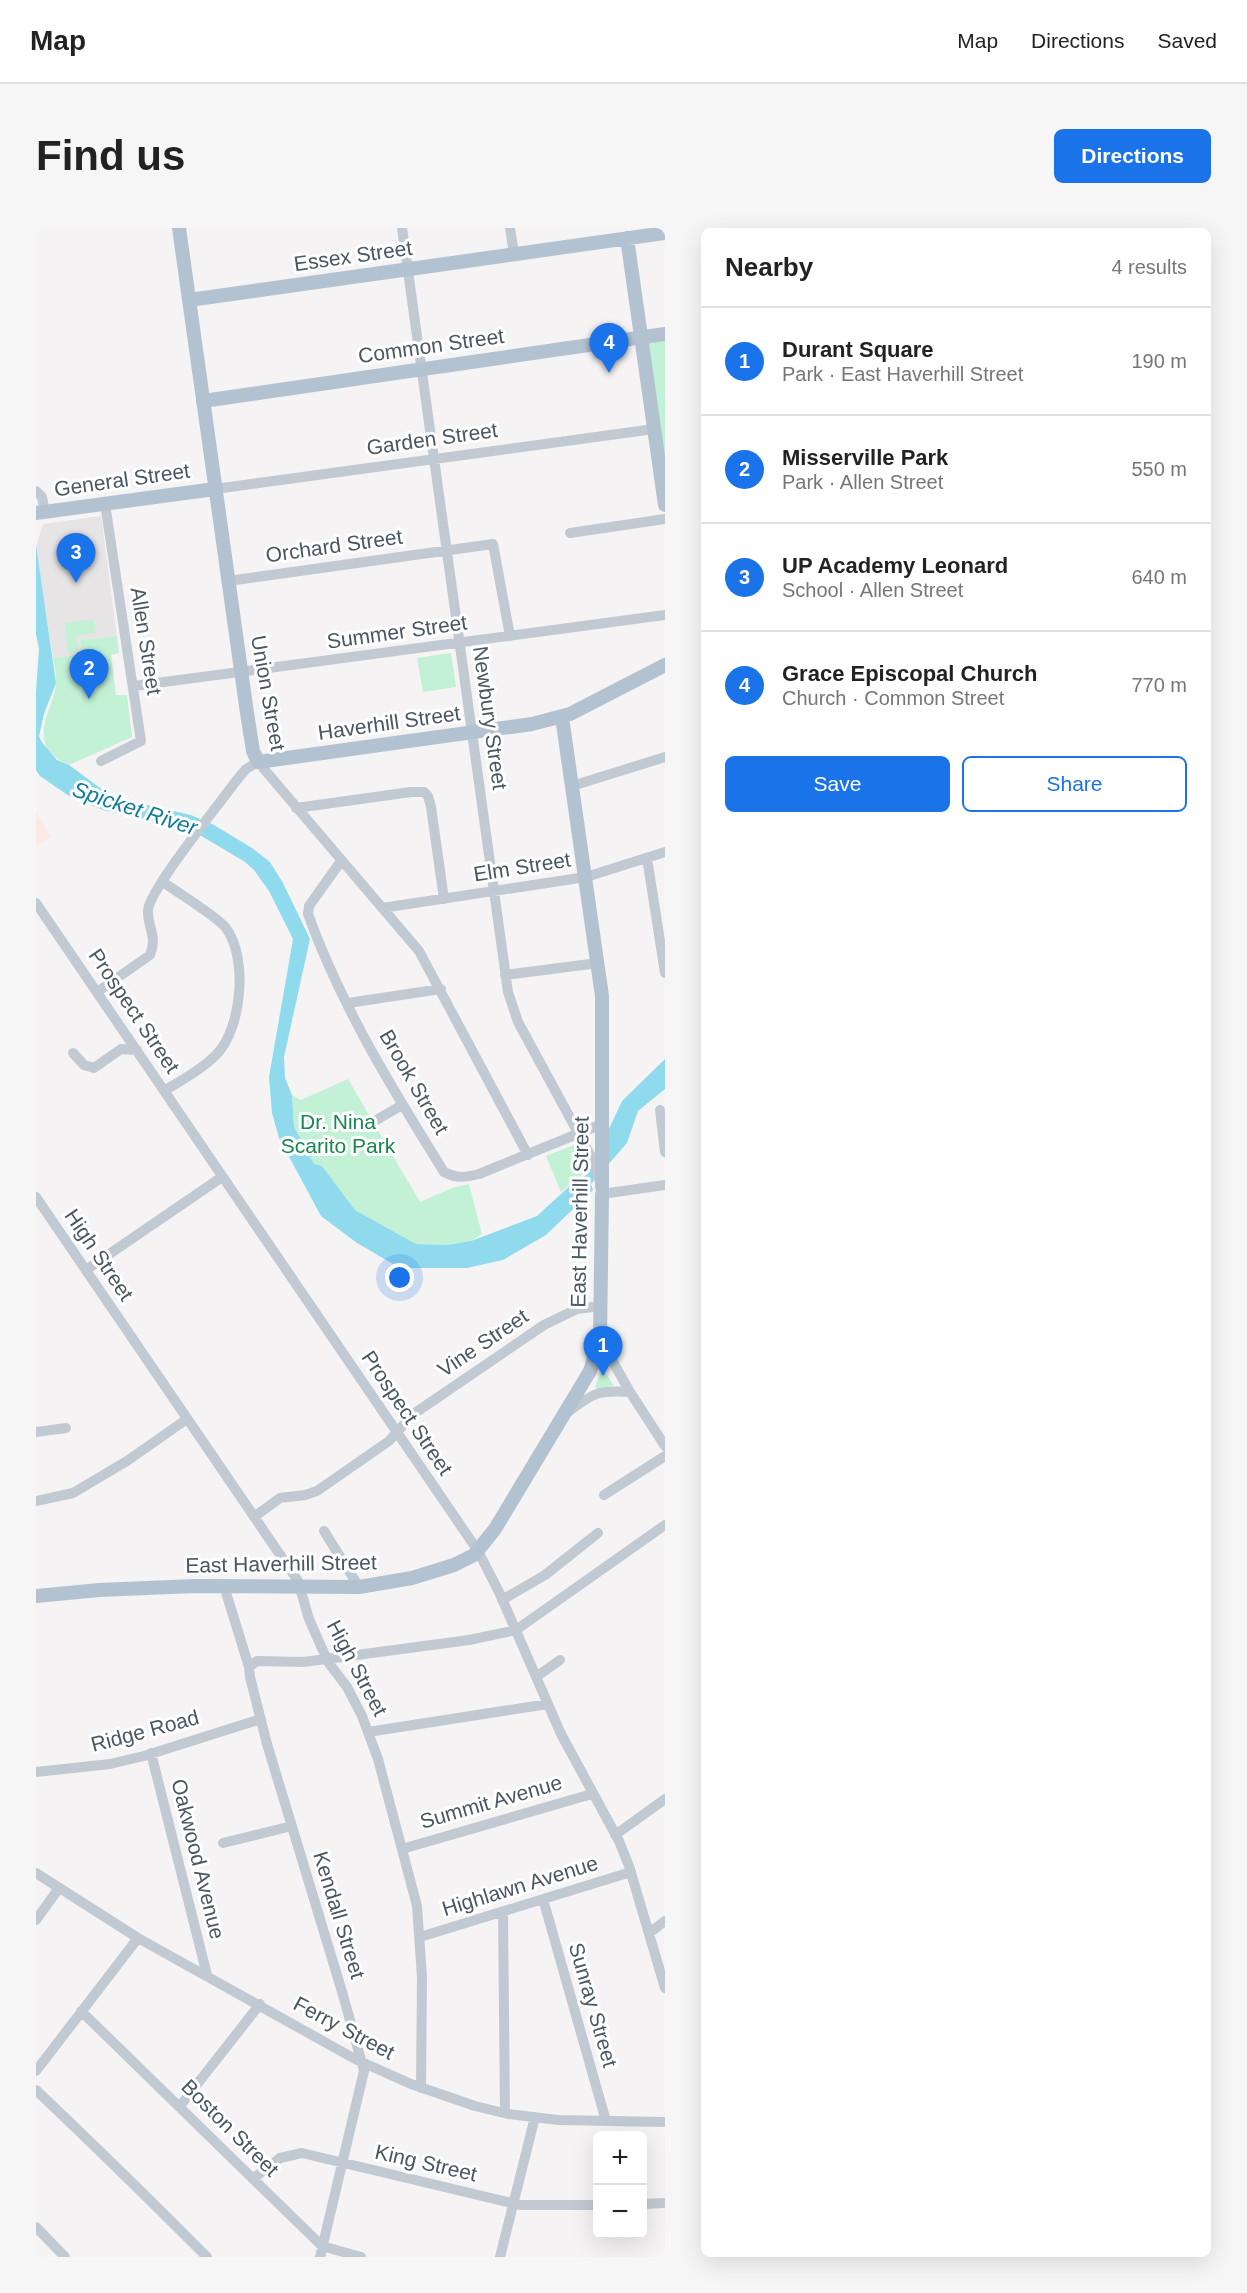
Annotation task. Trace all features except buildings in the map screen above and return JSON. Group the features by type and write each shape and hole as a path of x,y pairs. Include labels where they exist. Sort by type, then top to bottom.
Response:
{"main road":[{"name":"Union Street","path":"179,228 241,673 253,751 258,762"},
{"name":"Essex Street","path":"189,300 513,254 627,233 665,232"},
{"path":"627,233 665,505"},
{"name":"Common Street","path":"203,401 665,334"},
{"name":"General Street","path":"40,513 214,489"},
{"name":"Haverhill Street","path":"258,762 532,724 562,717 665,665"},
{"name":"East Haverhill Street","path":"36,1596 99,1590 224,1586 359,1587 412,1578 465,1561 478,1551 495,1529 567,1412 590,1371 600,1339 603,1008 562,717"}],"street":[{"name":"Newbury Street","path":"402,228 510,1003 518,1022 594,1162 602,1190"},
{"path":"510,228 513,254"},
{"name":"Garden Street","path":"214,489 654,429"},
{"path":"36,491 42,497 40,513"},
{"name":"Allen Street","path":"101,761 141,741 105,504"},
{"path":"570,533 665,519"},
{"name":"Orchard Street","path":"228,581 493,544 510,636"},
{"name":"Summer Street","path":"134,686 665,615"},
{"path":"572,786 665,757"},
{"path":"97,992 150,956 154,935 148,910 153,896 246,769 258,762"},
{"name":"Union Street","path":"258,762 419,951 528,1155"},
{"path":"296,808 424,792 428,796 431,807 444,899"},
{"name":"Elm Street","path":"382,908 586,877 665,852"},
{"path":"647,858 665,973"},
{"name":"Brook Street","path":"341,861 309,906 308,914 348,1003 385,1077 444,1172 463,1178 479,1174 602,1128"},
{"path":"163,882 224,926 234,940 240,975 229,1036 217,1054 199,1069 164,1091"},
{"name":"Prospect Street","path":"36,903 478,1551 548,1704 592,1794 615,1835 630,1872 665,1988"},
{"path":"505,975 598,963"},
{"path":"348,1003 441,989"},
{"path":"73,1053 84,1065 94,1068 121,1049 137,1050"},
{"path":"373,1122 402,1105"},
{"path":"660,1110 665,1152"},
{"path":"86,1270 222,1177"},
{"path":"602,1190 665,1185"},
{"name":"High Street","path":"36,1197 298,1581 309,1619 327,1659 347,1687 368,1731 378,1759 417,1906 420,1937 421,2088"},
{"name":"Vine Street","path":"254,1517 284,1497 317,1491 389,1441 412,1415 544,1325 577,1309 601,1306"},
{"path":"600,1339 630,1392 665,1446"},
{"path":"567,1412 590,1395 613,1391 630,1392"},
{"path":"36,1501 73,1493 127,1461 187,1419"},
{"path":"36,1432 66,1428"},
{"path":"604,1495 665,1456"},
{"path":"249,1667 257,1661 303,1662 469,1640 516,1630 665,1525"},
{"path":"324,1531 359,1587"},
{"path":"502,1600 545,1575 598,1533"},
{"name":"Kendall Street","path":"224,1586 249,1667 261,1719 292,1826 344,1995 364,2078 321,2252"},
{"path":"536,1677 560,1660"},
{"path":"368,1731 548,1704"},
{"name":"Ridge Road","path":"36,1772 110,1764 261,1719"},
{"name":"Oakwood Avenue","path":"152,1753 207,1975"},
{"name":"Summit Avenue","path":"402,1849 592,1794"},
{"path":"615,1835 665,1799"},
{"path":"223,1843 292,1826"},
{"name":"Highlawn Avenue","path":"420,1937 630,1872"},
{"name":"Ferry Street","path":"36,1873 138,1938 361,2062 421,2088 505,2114 606,2121 665,2122"},
{"path":"36,1920 59,1888"},
{"name":"Sunray Street","path":"543,1899 606,2121"},
{"path":"503,1912 505,2114"},
{"path":"648,1933 665,1921"},
{"path":"36,2071 138,1938"},
{"path":"180,2106 260,2004"},
{"name":"Boston Street","path":"81,2012 254,2178 321,2252 361,2257"},
{"path":"36,2091 100,2149 207,2257"},
{"path":"500,2257 535,2117"},
{"name":"King Street","path":"254,2178 280,2158 302,2153 514,2204 593,2205"},
{"path":"647,2204 665,2204"},
{"path":"36,2227 65,2257"}],"shaded area":[{"path":"101,516 117,636 80,640 81,654 53,658 36,548 43,524"},
{"path":"36,813 51,837 36,846"}],"green space":[{"path":"665,338 665,480 647,341"},
{"path":"94,619 96,633 76,636 78,651 68,653 65,623"},
{"path":"117,636 119,653 111,655 116,695 127,695 132,737 69,765 59,760 47,748 44,740 45,723 56,682 53,658 81,654 80,640"},
{"path":"451,653 456,687 423,692 417,658"},
{"name":"Dr. Nina Scarito Park","path":"348,1079 420,1202 452,1188 469,1184 482,1234 471,1241 447,1245 416,1244 355,1210 322,1166 314,1165 294,1127 292,1095 301,1100"},
{"path":"574,1145 586,1171 561,1192 546,1156"},
{"path":"604,1370 614,1386 597,1389 595,1387 601,1371"}],"water":[{"name":"Spicket River","path":"36,545 56,683 44,714 39,736 41,741 57,760 69,765 107,793 134,802 191,815 214,825 270,862 283,883 310,939 284,1057 285,1078 292,1095 294,1127 314,1164 322,1166 355,1210 416,1244 447,1245 471,1241 537,1216 573,1183 588,1174 622,1101 665,1059 665,1089 638,1111 627,1143 591,1184 593,1190 546,1235 503,1260 467,1268 400,1268 357,1243 321,1216 279,1138 272,1113 269,1077 293,939 269,891 254,870 245,862 188,828 106,811 72,798 40,776 36,770 36,692 39,649 36,634"}],"place":[{"name":"Grace Episcopal Church","path":"609,373"},
{"name":"UP Academy Leonard","path":"76,583"},
{"name":"Misserville Park","path":"89,699"},
{"name":"Durant Square","path":"603,1376"}]}
